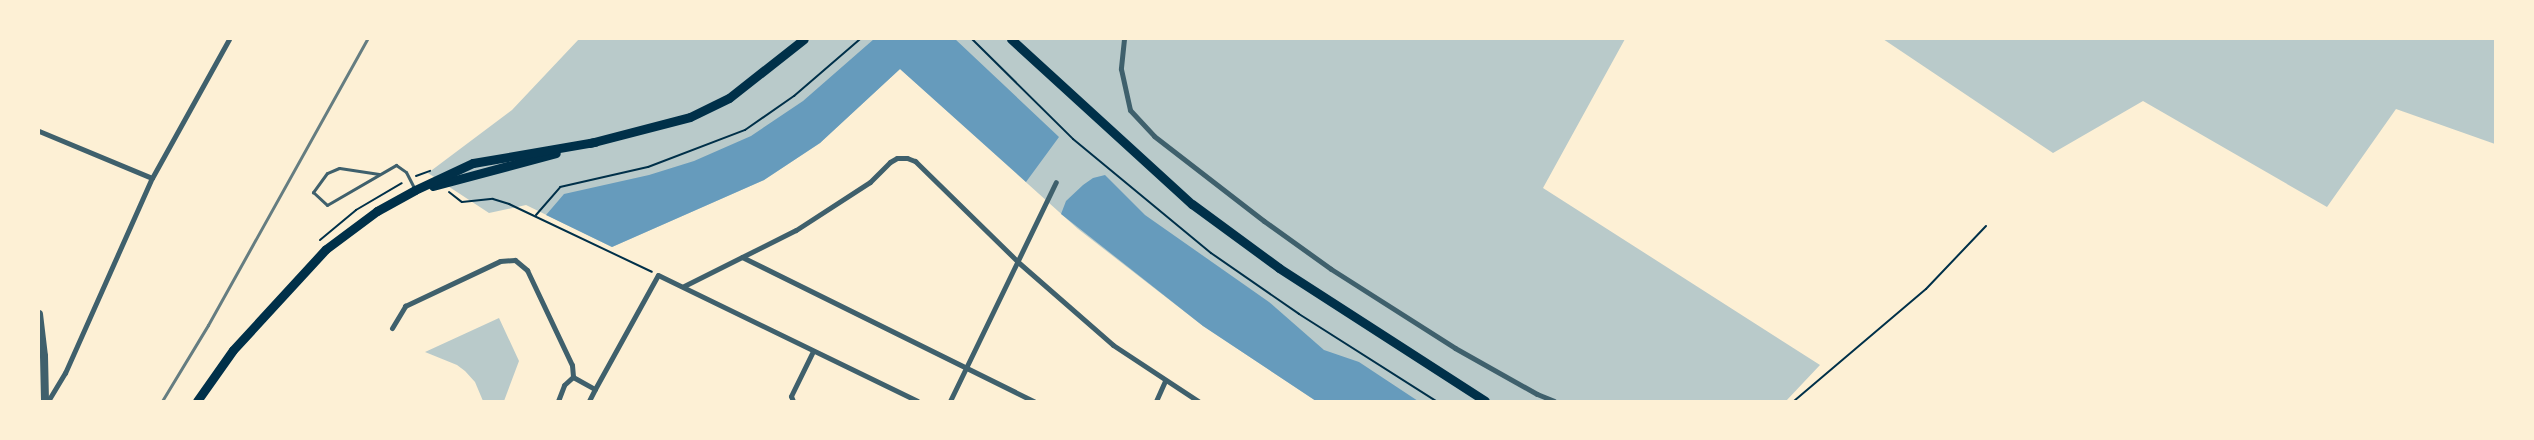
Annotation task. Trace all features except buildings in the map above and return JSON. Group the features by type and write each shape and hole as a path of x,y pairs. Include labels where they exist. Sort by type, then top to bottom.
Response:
{"main road":[{"path":"783,55 795,39"},
{"path":"197,401 233,350 270,313 326,250 376,211 415,190 473,163 595,142 690,117 729,98 804,39"},
{"path":"1011,39 1192,204 1279,268 1485,401"}],"street":[{"path":"46,401 65,373 152,178 229,39"},
{"path":"1124,39 1121,69 1130,110 1154,136 1264,222 1330,269 1455,348 1537,394 1554,401"},
{"path":"39,131 152,178"},
{"path":"684,286 796,230 870,182 890,162 897,158 907,158 915,160 1018,262 1113,345 1198,401"},
{"path":"950,401 1056,182"},
{"path":"742,257 1034,401"},
{"path":"392,328 404,306 500,261 515,260 527,270 572,366 573,377"},
{"path":"589,401 658,275 917,401"},
{"path":"39,314 44,356 46,401"},
{"path":"793,401 792,396 814,350"},
{"path":"573,377 595,389"},
{"path":"558,401 564,386 573,377"},
{"path":"1156,401 1165,381"}],"lane":[{"path":"379,174 339,168 326,172 313,192 327,205 396,165 406,172 415,190"}],"path":[{"path":"536,216 560,187 648,166 745,130 794,96 860,39"},
{"path":"972,39 1073,139 1211,253 1299,314 1436,401"},
{"path":"509,204 658,275"},
{"path":"1794,401 1926,289 1986,226"}],"shaded area":[{"path":"579,39 1625,39 1543,188 1820,365 1786,401 1316,401 1203,326 1078,229 900,69 820,143 764,180 612,247 526,205 489,213 428,173 512,110"},
{"path":"1883,39 2495,39 2495,144 2396,109 2327,207 2143,101 2053,153"},
{"path":"499,318 519,361 504,401 483,401 475,382 465,371 457,365 425,352"}],"water":[{"path":"874,39 955,39 1059,137 1026,182 900,69 820,143 764,180 612,247 546,215 564,194 649,175 694,161 751,136 803,101"},
{"path":"1105,175 1145,215 1269,302 1324,350 1359,362 1418,401 1316,401 1203,326 1061,214 1066,201 1083,185 1093,178"}],"railway":[{"path":"162,401 208,325 367,39"}]}
